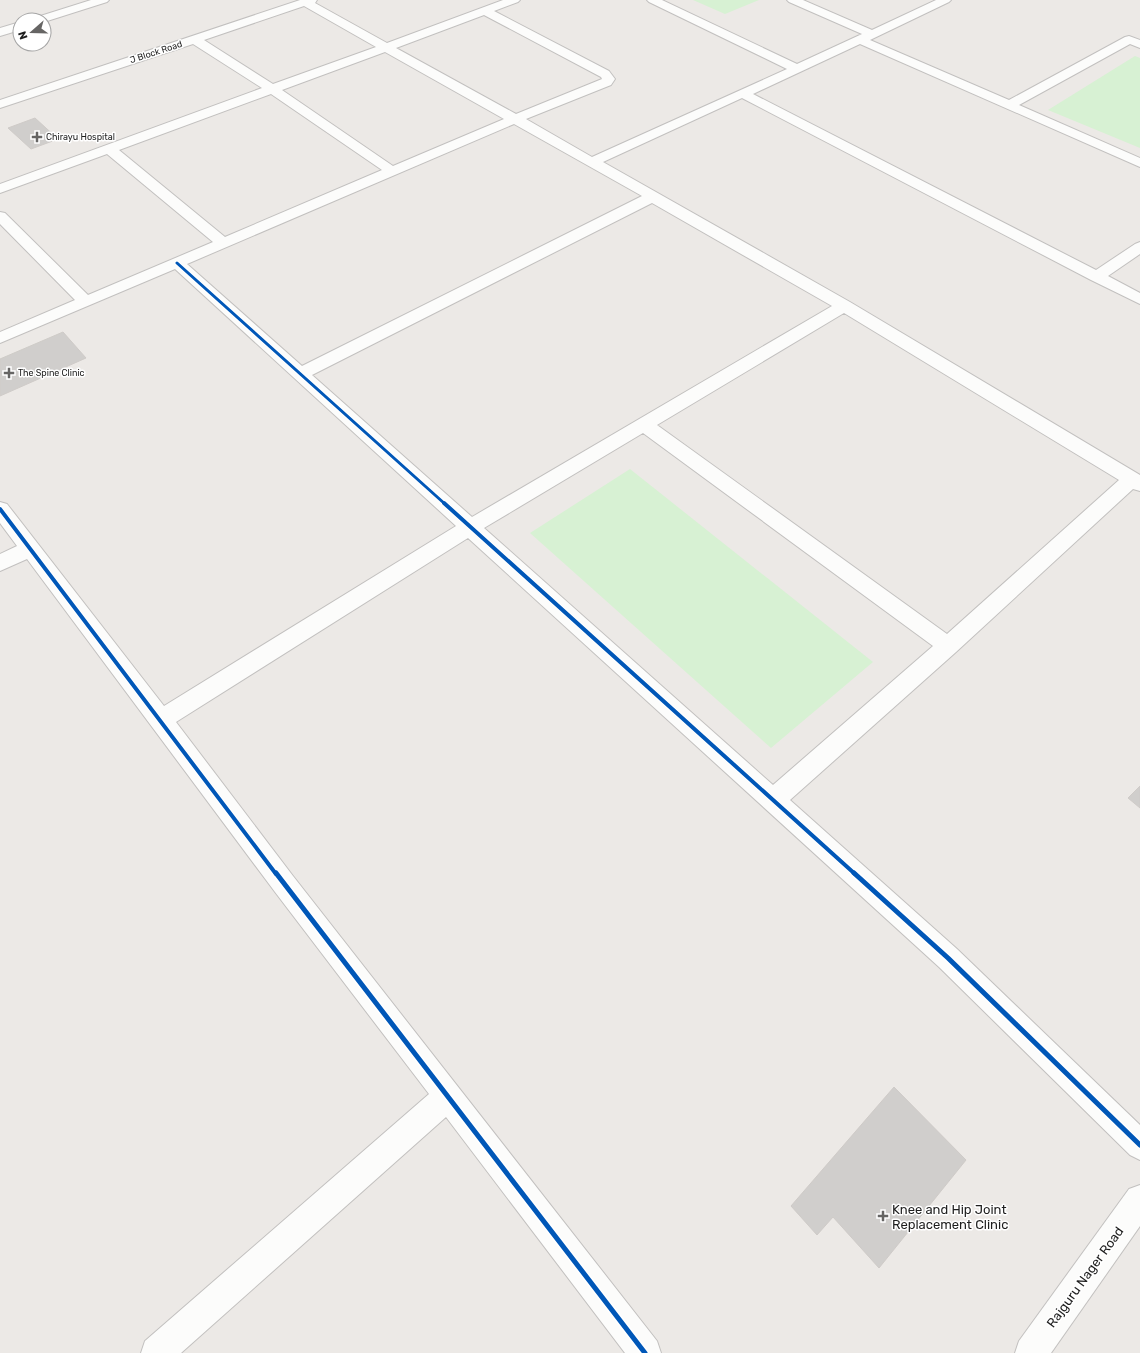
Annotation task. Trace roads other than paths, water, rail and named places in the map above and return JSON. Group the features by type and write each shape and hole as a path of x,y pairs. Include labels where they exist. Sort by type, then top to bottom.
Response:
{"street":[{"path":"52,14 78,3 103,0"},
{"path":"0,189 514,0"},
{"path":"653,0 797,69"},
{"path":"793,0 865,37 1009,105 1140,163"},
{"path":"592,162 744,94 943,0"},
{"path":"308,1 385,47 592,162 844,306 1136,481 772,801"},
{"name":"J Block Road","path":"0,104 308,1"},
{"path":"0,338 514,119 606,82 609,79 605,74 485,11"},
{"path":"0,32 12,28"},
{"path":"194,39 272,89 392,171"},
{"path":"1009,105 1136,39"},
{"path":"744,94 1140,299"},
{"path":"109,149 223,243"},
{"path":"301,374 652,197"},
{"path":"0,216 86,302"},
{"path":"1097,277 1140,247"},
{"path":"177,262 772,801 948,958 1140,1145"},
{"path":"161,720 470,527 645,425 844,306"},
{"path":"645,425 948,646"},
{"path":"0,509 284,884 644,1353"},
{"path":"0,563 30,548"},
{"path":"157,1353 448,1096"},
{"name":"Rajguru Nager Road","path":"1031,1353 1140,1200"}],"place":[{"name":"Chirayu Hospital","path":"37,137"},
{"name":"The Spine Clinic","path":"9,373"},
{"name":"Knee and Hip Joint Replacement Clinic","path":"883,1216"}]}
